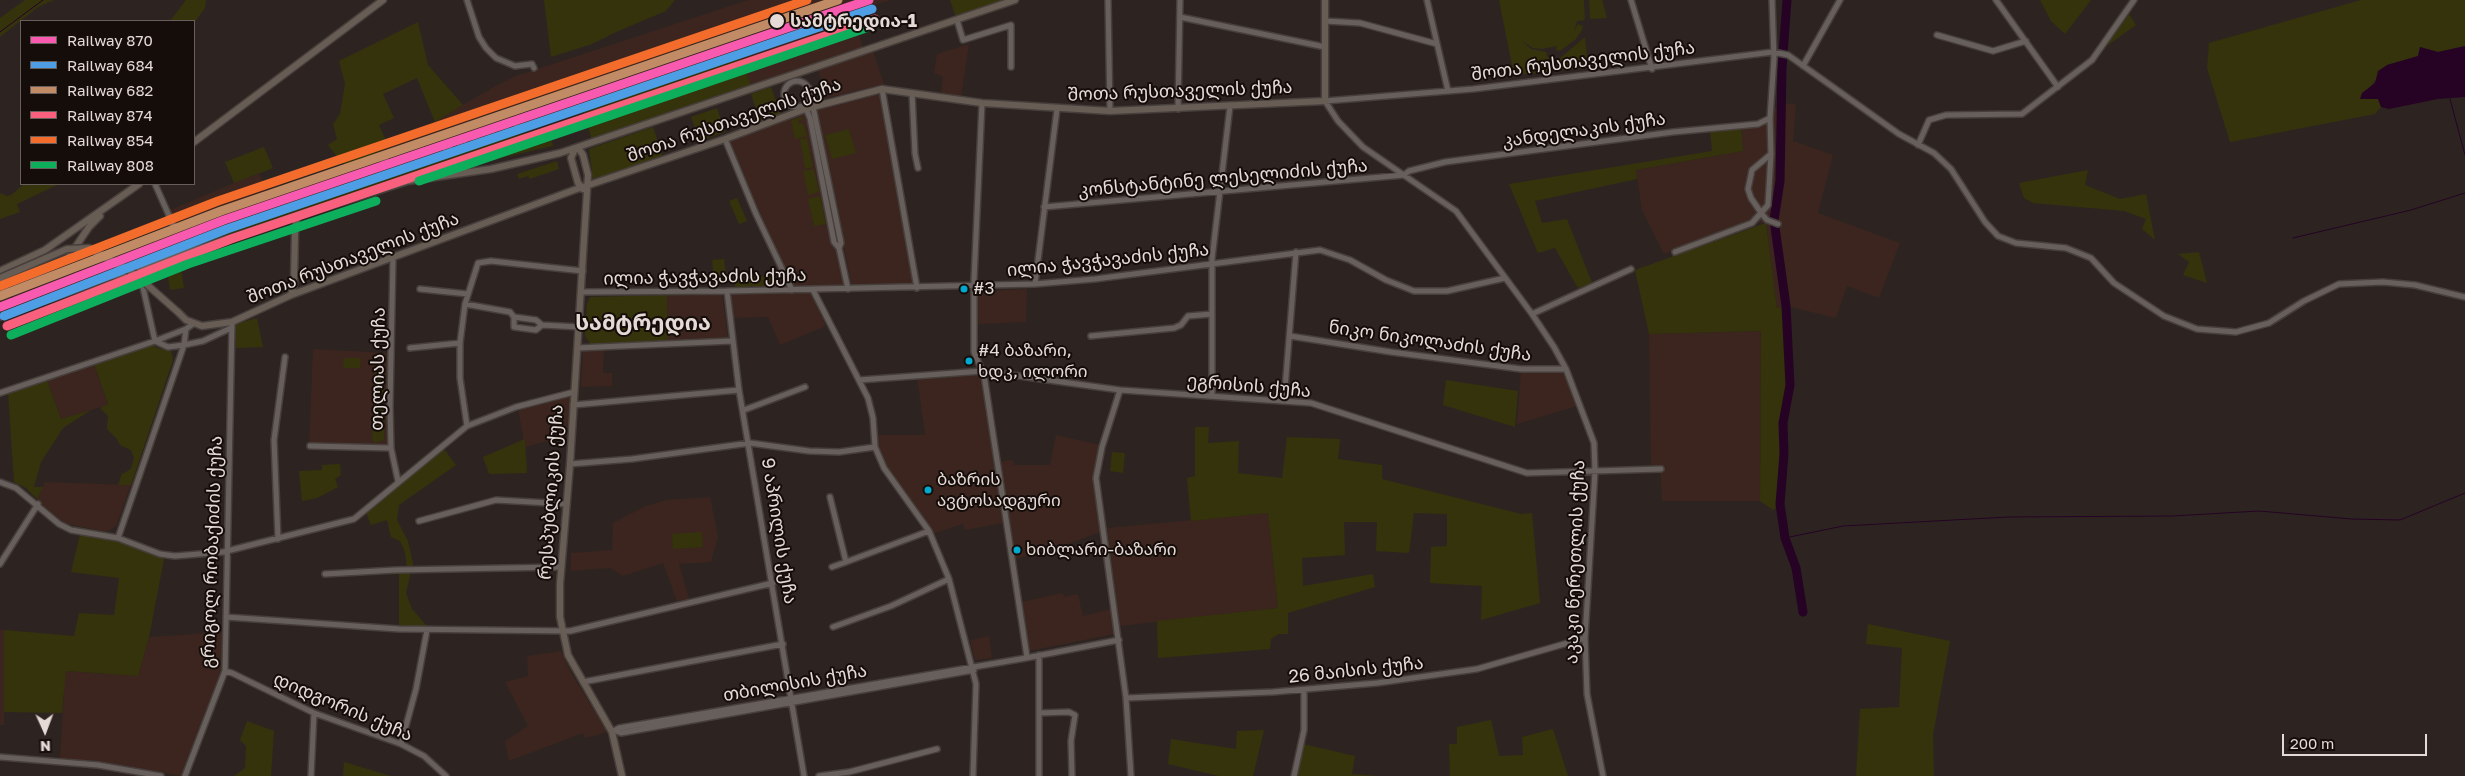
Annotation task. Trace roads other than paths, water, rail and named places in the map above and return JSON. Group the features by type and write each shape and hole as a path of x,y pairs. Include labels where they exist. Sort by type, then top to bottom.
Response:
{"main road":[{"path":"195,141 383,0"},
{"path":"291,295 294,284 297,216 408,181 491,169 575,149 1015,0"},
{"path":"1325,0 1326,101"},
{"name":"შოთა რუსთაველის ქუჩა","path":"193,324 210,326 232,325 291,295 596,182 725,139 805,109 882,89 982,103 1110,111 1326,101"},
{"path":"575,149 571,158 581,191 585,197"},
{"name":"რესპუბლიკის ქუჩა","path":"575,149 579,149 583,154 588,174 581,188 585,197 582,292 559,601 562,629 568,655 614,732 622,776"},
{"path":"585,197 588,190 596,182"},
{"path":"0,271 46,250 138,185"},
{"path":"0,286 36,274 68,258 89,228 110,206"},
{"path":"0,278 67,249 89,248 135,274 193,324"}],"street":[{"path":"467,0 479,37 486,48 496,58 514,66 532,64 534,68"},
{"path":"1108,0 1110,111"},
{"path":"1178,109 1180,0"},
{"path":"1426,0 1448,92"},
{"path":"1631,0 1652,69"},
{"path":"1675,252 1752,223 1768,205 1773,52 1772,0"},
{"path":"1803,66 1840,0"},
{"path":"1996,0 2058,86"},
{"path":"1918,145 1928,120 1946,115 2022,114 2092,60 2133,0"},
{"path":"1180,17 1325,48"},
{"path":"957,20 963,40 1011,25 1011,67"},
{"path":"1325,21 1360,23 1437,44"},
{"path":"1937,35 1993,51 2026,41"},
{"path":"1773,52 1785,55 1803,66 1899,134 1934,153 1951,169 1985,222 1998,236 2016,243 2066,248 2091,258 2114,283 2164,316 2197,329 2236,332 2269,323 2339,284 2383,282 2416,285 2465,297"},
{"name":"შოთა რუსთაველის ქუჩა","path":"1326,101 1448,92 1652,69 1773,52"},
{"path":"794,75 808,87 809,99 813,107 841,243 839,248"},
{"path":"787,78 786,101 796,107 805,109 810,118 834,242 839,248 848,289"},
{"path":"786,88 790,83 800,82"},
{"path":"882,89 917,288"},
{"path":"912,93 915,154 918,168"},
{"path":"796,107 805,104 809,99"},
{"name":"აკაკი წერეთლის ქუჩა","path":"1326,101 1338,121 1363,146 1456,211 1532,314 1566,369 1594,443 1595,471 1585,638 1587,694 1603,776"},
{"path":"982,103 974,287 974,352 983,371 1027,657"},
{"path":"1212,396 1212,264 1218,191 1230,106"},
{"path":"1035,284 1057,109"},
{"name":"კანდელაკის ქუჩა","path":"1404,175 1409,171 1445,162 1673,132 1758,124 1770,118"},
{"path":"725,139 756,214 792,290"},
{"path":"1771,154 1752,170 1748,183 1751,198 1762,214 1775,224"},
{"name":"კონსტანტინე ლესელიძის ქუჩა","path":"1044,207 1404,175"},
{"path":"156,185 175,229"},
{"path":"0,317 297,216"},
{"name":"ილია ჭავჭავაძის ქუჩა","path":"582,292 813,290 1035,284 1320,250 1350,260 1386,280 1414,291 1447,291 1506,278"},
{"path":"1284,400 1296,252"},
{"name":"თელიას ქუჩა","path":"393,258 391,448 398,481"},
{"path":"467,426 460,378 460,343 465,304 478,263 482,261 583,271"},
{"path":"149,266 142,283 155,341"},
{"path":"1532,314 1631,269"},
{"path":"420,289 468,294"},
{"path":"813,290 870,405 875,447 884,468 929,531 949,579 972,668 977,711 973,776"},
{"name":"9 აპრილის ქუჩა","path":"727,291 739,390 750,443 804,776"},
{"path":"465,304 510,312 514,317 514,327 536,330 542,324"},
{"path":"1091,336 1174,328 1180,325 1188,316 1212,314"},
{"path":"514,317 536,320 542,324 580,327"},
{"path":"0,393 155,341 186,329 193,324"},
{"path":"155,341 168,346 184,345 203,341 232,325"},
{"name":"გრიგოლ რობაქიძის ქუჩა","path":"185,776 224,672 232,325"},
{"path":"118,538 184,345 186,329"},
{"name":"ნიკო ნიკოლაძის ქუჩა","path":"1290,336 1391,352 1521,369 1566,369"},
{"path":"577,348 732,341"},
{"path":"410,348 460,343"},
{"path":"278,539 274,440 286,357"},
{"name":"ეგრისის ქუჩა","path":"859,380 983,371 1120,390 1284,400 1311,403 1527,472 1661,469"},
{"path":"744,410 805,387"},
{"path":"573,405 739,390"},
{"path":"1120,390 1102,448 1096,478 1126,698 1130,776"},
{"path":"0,482 16,488 38,504 59,524 71,530 118,538 160,554 175,556 227,551 354,519 467,426 516,407 574,392"},
{"path":"570,464 632,459 750,443 809,451 839,452 875,447"},
{"path":"310,446 391,448"},
{"path":"830,497 846,562"},
{"path":"419,521 496,500 567,504"},
{"path":"0,564 3,556 38,504"},
{"path":"832,567 929,531"},
{"path":"325,574 395,570 561,567"},
{"path":"833,627 891,606 949,579"},
{"path":"226,617 427,630 562,629 570,631 773,583"},
{"path":"402,744 416,689 427,630"},
{"name":"26 მაისის ქუჩა","path":"1126,698 1304,690 1377,684 1477,669 1585,638"},
{"name":"თბილისის ქუჩა","path":"614,732 619,728 792,700 1119,640"},
{"path":"583,682 783,644"},
{"path":"1039,655 1039,776"},
{"name":"დიდგორის ქუჩა","path":"224,672 232,673 314,713 402,744 424,756 446,776"},
{"path":"1294,776 1304,730 1304,690"},
{"path":"1040,713 1069,712 1075,715 1071,741 1072,776"},
{"path":"311,776 314,713"},
{"path":"820,776 849,772 937,749"},
{"path":"0,757 98,765 161,776"}],"waterway":[{"path":"0,32 43,0"},
{"path":"1787,0 1782,68 1780,181 1774,220 1786,306 1790,385 1783,423 1784,454 1780,504 1785,538 1796,568 1803,612"},
{"path":"2450,99 2465,155"},
{"path":"2293,238 2411,210 2465,193"},
{"path":"5,312 12,297 6,287"},
{"path":"1785,538 1843,526 2008,517 2172,516 2259,511 2352,519 2400,520 2465,493"}],"railway":[{"path":"366,169 400,153 516,111 843,0"},
{"path":"443,150 503,129 572,112"},
{"path":"0,291 132,248"}],"rail line":[{"name":"854","path":"0,286 218,201 807,0"},
{"name":"682","path":"0,296 221,211 838,0"},
{"name":"870","path":"0,307 224,220 869,0"},
{"name":"684","path":"4,316 227,229 872,9"},
{"name":"874","path":"7,326 231,239 875,19"},
{"name":"808","path":"419,181 866,28"},
{"name":"808","path":"11,335 188,264 376,201"}],"place":[{"name":"სამტრედია-1","path":"777,21"},
{"name":"#3","path":"964,289"},
{"name":"#4 ბაზარი, ხდკ, ილორი","path":"969,361"},
{"name":"ბაზრის ავტოსადგური","path":"928,490"},
{"name":"ხიბლარი-ბაზარი","path":"1017,550"}],"district":[{"name":"სამტრედია","path":"643,323"}]}
